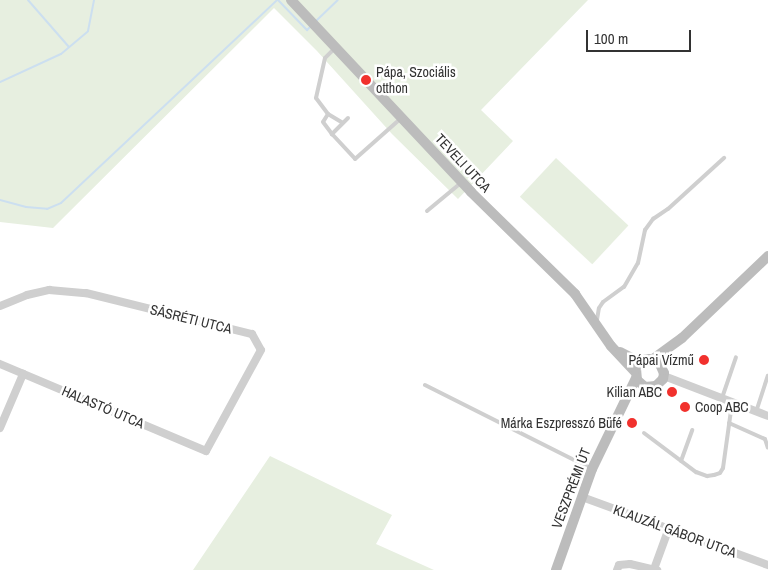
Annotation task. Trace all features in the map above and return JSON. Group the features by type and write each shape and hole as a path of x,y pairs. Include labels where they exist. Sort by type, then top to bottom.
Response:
{"main road":[{"name":"TEVELI UTCA","path":"291,0 462,182 575,294 611,346 636,375"},
{"path":"682,338 669,358 664,375 656,386 647,387 640,384 636,375 637,366 682,338 768,256"},
{"name":"TEVELI UTCA","path":"611,346 632,359 648,360"},
{"path":"648,360 661,364 664,375"},
{"name":"VESZPRÉMI ÚT","path":"556,570 592,469 636,375"},
{"name":"VESZPRÉMI ÚT","path":"617,417 634,395 647,387"}],"street":[{"name":"SÁSRÉTI UTCA","path":"0,306 37,292 61,290 86,293 252,334 261,350 206,451"},
{"name":"HALASTÓ UTCA","path":"0,364 206,451"},
{"path":"0,428 23,374"},
{"path":"664,375 768,416"},
{"name":"KLAUZÁL GÁBOR UTCA","path":"582,497 768,565"},
{"path":"618,570 619,565 630,564 655,570 669,528"}],"lane":[{"path":"336,47 325,58 316,98 328,114 343,123"},
{"path":"328,114 323,122 355,159 402,118"},
{"path":"332,134 348,118"},
{"path":"596,326 599,308 603,302 624,287 638,263 645,230 658,214 668,209 724,158"},
{"path":"427,211 462,182"},
{"path":"721,399 736,358"},
{"path":"756,412 768,376"},
{"path":"425,385 592,469"},
{"path":"644,433 696,472 706,476 720,473 723,468 732,403"},
{"path":"729,423 765,439 768,448"},
{"path":"681,461 692,430"}],"green space":[{"path":"0,0 588,0 481,110 513,141 458,199 392,134 317,51 274,8 53,228 0,222"},
{"path":"556,158 628,226 592,264 520,197"},
{"path":"270,456 392,515 376,544 434,570 193,570"}],"waterway":[{"path":"28,0 69,47"},
{"path":"0,82 61,54 88,31 94,0"},
{"path":"0,200 26,207 47,209 61,203 277,0"},
{"path":"278,0 307,30 311,26"},
{"path":"316,21 338,0"}],"place":[{"name":"Pápa, Szociális otthon","path":"366,80"},
{"name":"Pápai Vízmű","path":"704,360"},
{"name":"Kilian ABC","path":"672,392"},
{"name":"Coop ABC","path":"685,407"},
{"name":"Márka Eszpresszó Büfé","path":"632,423"}]}
